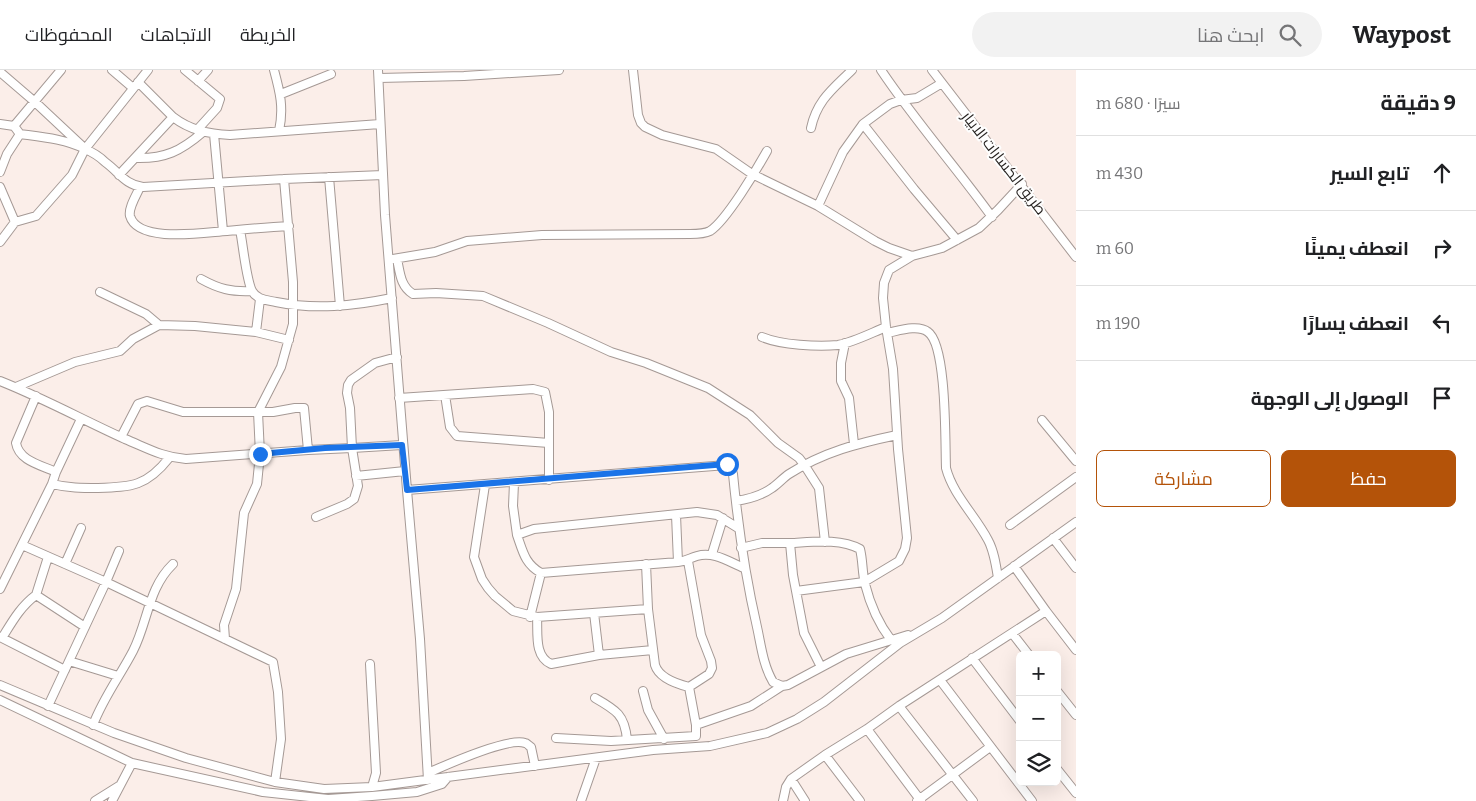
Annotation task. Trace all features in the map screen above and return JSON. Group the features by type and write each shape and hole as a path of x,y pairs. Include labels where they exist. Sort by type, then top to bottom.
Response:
{"street":[{"path":"14,126 61,70"},
{"path":"112,70 136,86 189,128 214,134 230,135 380,124"},
{"path":"0,242 14,222 36,216 72,175 85,149 148,70"},
{"path":"135,158 153,158 177,152 200,131 217,108 220,100 219,97 185,70"},
{"path":"198,81 208,70"},
{"path":"274,70 281,94 282,112 279,131"},
{"path":"428,776 420,639 402,445 392,298 393,259 383,175 378,74 559,70"},
{"path":"633,70 638,115 645,127 662,135 716,149 752,174 818,206 875,242 912,256"},
{"path":"811,128 818,107 834,87 852,70"},
{"path":"881,70 901,100 992,217"},
{"name":"طريق الكسارات الابيار","path":"932,70 1022,184 1076,257"},
{"path":"0,71 85,149"},
{"path":"281,94 330,74"},
{"path":"818,206 843,152 863,124 890,104 901,100 917,98 942,83"},
{"path":"119,175 173,117"},
{"path":"0,124 14,126 20,134 58,139 85,149 106,162 127,182 140,187 383,175"},
{"path":"863,124 957,240"},
{"path":"0,172 7,154 20,134"},
{"path":"214,134 223,231"},
{"path":"393,259 435,252 467,241 542,235 690,234 706,232 716,226 738,198 767,151"},
{"path":"329,177 340,306"},
{"path":"225,640 224,625 236,589 244,513 257,484 260,454 258,412 281,367 293,324 293,282 284,179"},
{"path":"796,591 864,582 899,561 905,550 907,538 897,435 893,368 886,330 883,298 884,283 889,270 912,256 942,248 979,228 992,217 1022,184"},
{"path":"0,187 14,222"},
{"path":"140,187 130,212 133,221 142,228 159,233 183,236 289,226"},
{"path":"240,230 252,291 260,299 314,307 340,306 392,298"},
{"path":"393,259 401,279 408,291 413,294 436,293 483,296 611,352 646,363 708,388 750,415 778,443 799,458 819,488 825,542"},
{"path":"201,278 217,288 238,292 252,291"},
{"path":"100,292 146,314 160,325"},
{"path":"256,332 260,299"},
{"path":"16,387 75,362 120,351 133,338 160,325 195,326 256,332 288,340"},
{"path":"762,338 774,343 839,344 886,330 922,329 929,332 934,338 943,382 946,468 949,481 987,539 994,558 998,578"},
{"path":"845,343 841,363 841,381 849,398 854,444"},
{"path":"316,517 354,499 358,486 347,393 350,380 375,363 397,357"},
{"path":"0,380 169,458 186,459 402,445"},
{"path":"399,398 533,389 545,392 549,412 550,480"},
{"path":"445,395 450,427 458,436 549,443"},
{"path":"36,396 16,443 17,450 26,459 56,472"},
{"path":"121,437 138,404 147,401 183,412 273,412 304,408 308,450"},
{"path":"0,589 52,484 81,419"},
{"path":"1042,420 1076,462"},
{"path":"736,501 756,497 770,490 789,474 825,455 854,444 897,435"},
{"path":"52,484 82,489 128,486 142,482 153,475 169,458"},
{"path":"407,490 514,483 727,464 731,467 733,474 744,568 768,674 773,682 782,686"},
{"path":"356,476 405,471"},
{"path":"1010,525 1076,477"},
{"path":"514,483 513,506 517,535 523,553 531,567 541,573 688,561 697,556 712,554 744,568"},
{"path":"485,485 474,557 476,567 482,579 495,596 513,611 533,617 648,609"},
{"path":"517,535 534,529 676,515 684,512 710,513 723,518 738,528"},
{"path":"676,515 678,562"},
{"path":"712,554 723,518"},
{"path":"428,776 449,777 697,746 710,746 767,733 797,719 824,702 915,633 942,618 1076,522"},
{"path":"65,564 81,528"},
{"path":"1053,538 1076,568"},
{"path":"741,548 762,543 825,542 854,546 860,549 863,559 864,582 875,615 891,640"},
{"path":"790,544 804,633 821,667"},
{"path":"22,545 106,582 273,662 278,692 281,739 275,782"},
{"path":"48,706 86,627 119,551"},
{"path":"48,557 36,595 17,613 1,638 65,670"},
{"path":"646,564 648,609 657,671 675,683 689,687 709,674 712,668 701,635 688,561"},
{"path":"93,725 104,700 134,650 158,580 173,564"},
{"path":"1014,566 1076,650"},
{"path":"541,573 533,617 539,653 545,661 551,664 599,655 653,650"},
{"path":"36,595 86,627"},
{"path":"783,801 791,778 1046,611"},
{"path":"594,613 599,655"},
{"path":"696,725 751,706 782,686 846,654 915,633"},
{"path":"1012,633 1026,651"},
{"path":"972,658 1016,717"},
{"path":"69,661 118,676"},
{"path":"370,664 376,772 372,787"},
{"path":"940,680 1032,801"},
{"path":"0,685 93,725 186,758 275,782 324,789 372,787 428,776 500,745 516,742 525,743 531,747 535,766"},
{"path":"689,687 696,725 697,746"},
{"path":"643,691 648,710 664,739"},
{"path":"1061,696 1076,715"},
{"path":"595,698 614,709 620,715 626,728 627,740"},
{"path":"0,700 132,763 262,792 328,799 417,792 442,784 449,777"},
{"path":"899,706 973,801"},
{"path":"867,729 919,800 990,747"},
{"path":"556,738 611,741 696,736"},
{"path":"825,755 860,801"},
{"path":"581,801 596,758"},
{"path":"112,801 132,763"},
{"path":"1061,774 1076,793"},
{"path":"791,778 805,801"},
{"path":"96,801 121,785"}],"route":[{"path":"260,454 325,448 402,445 407,490 514,483 727,464"}]}
